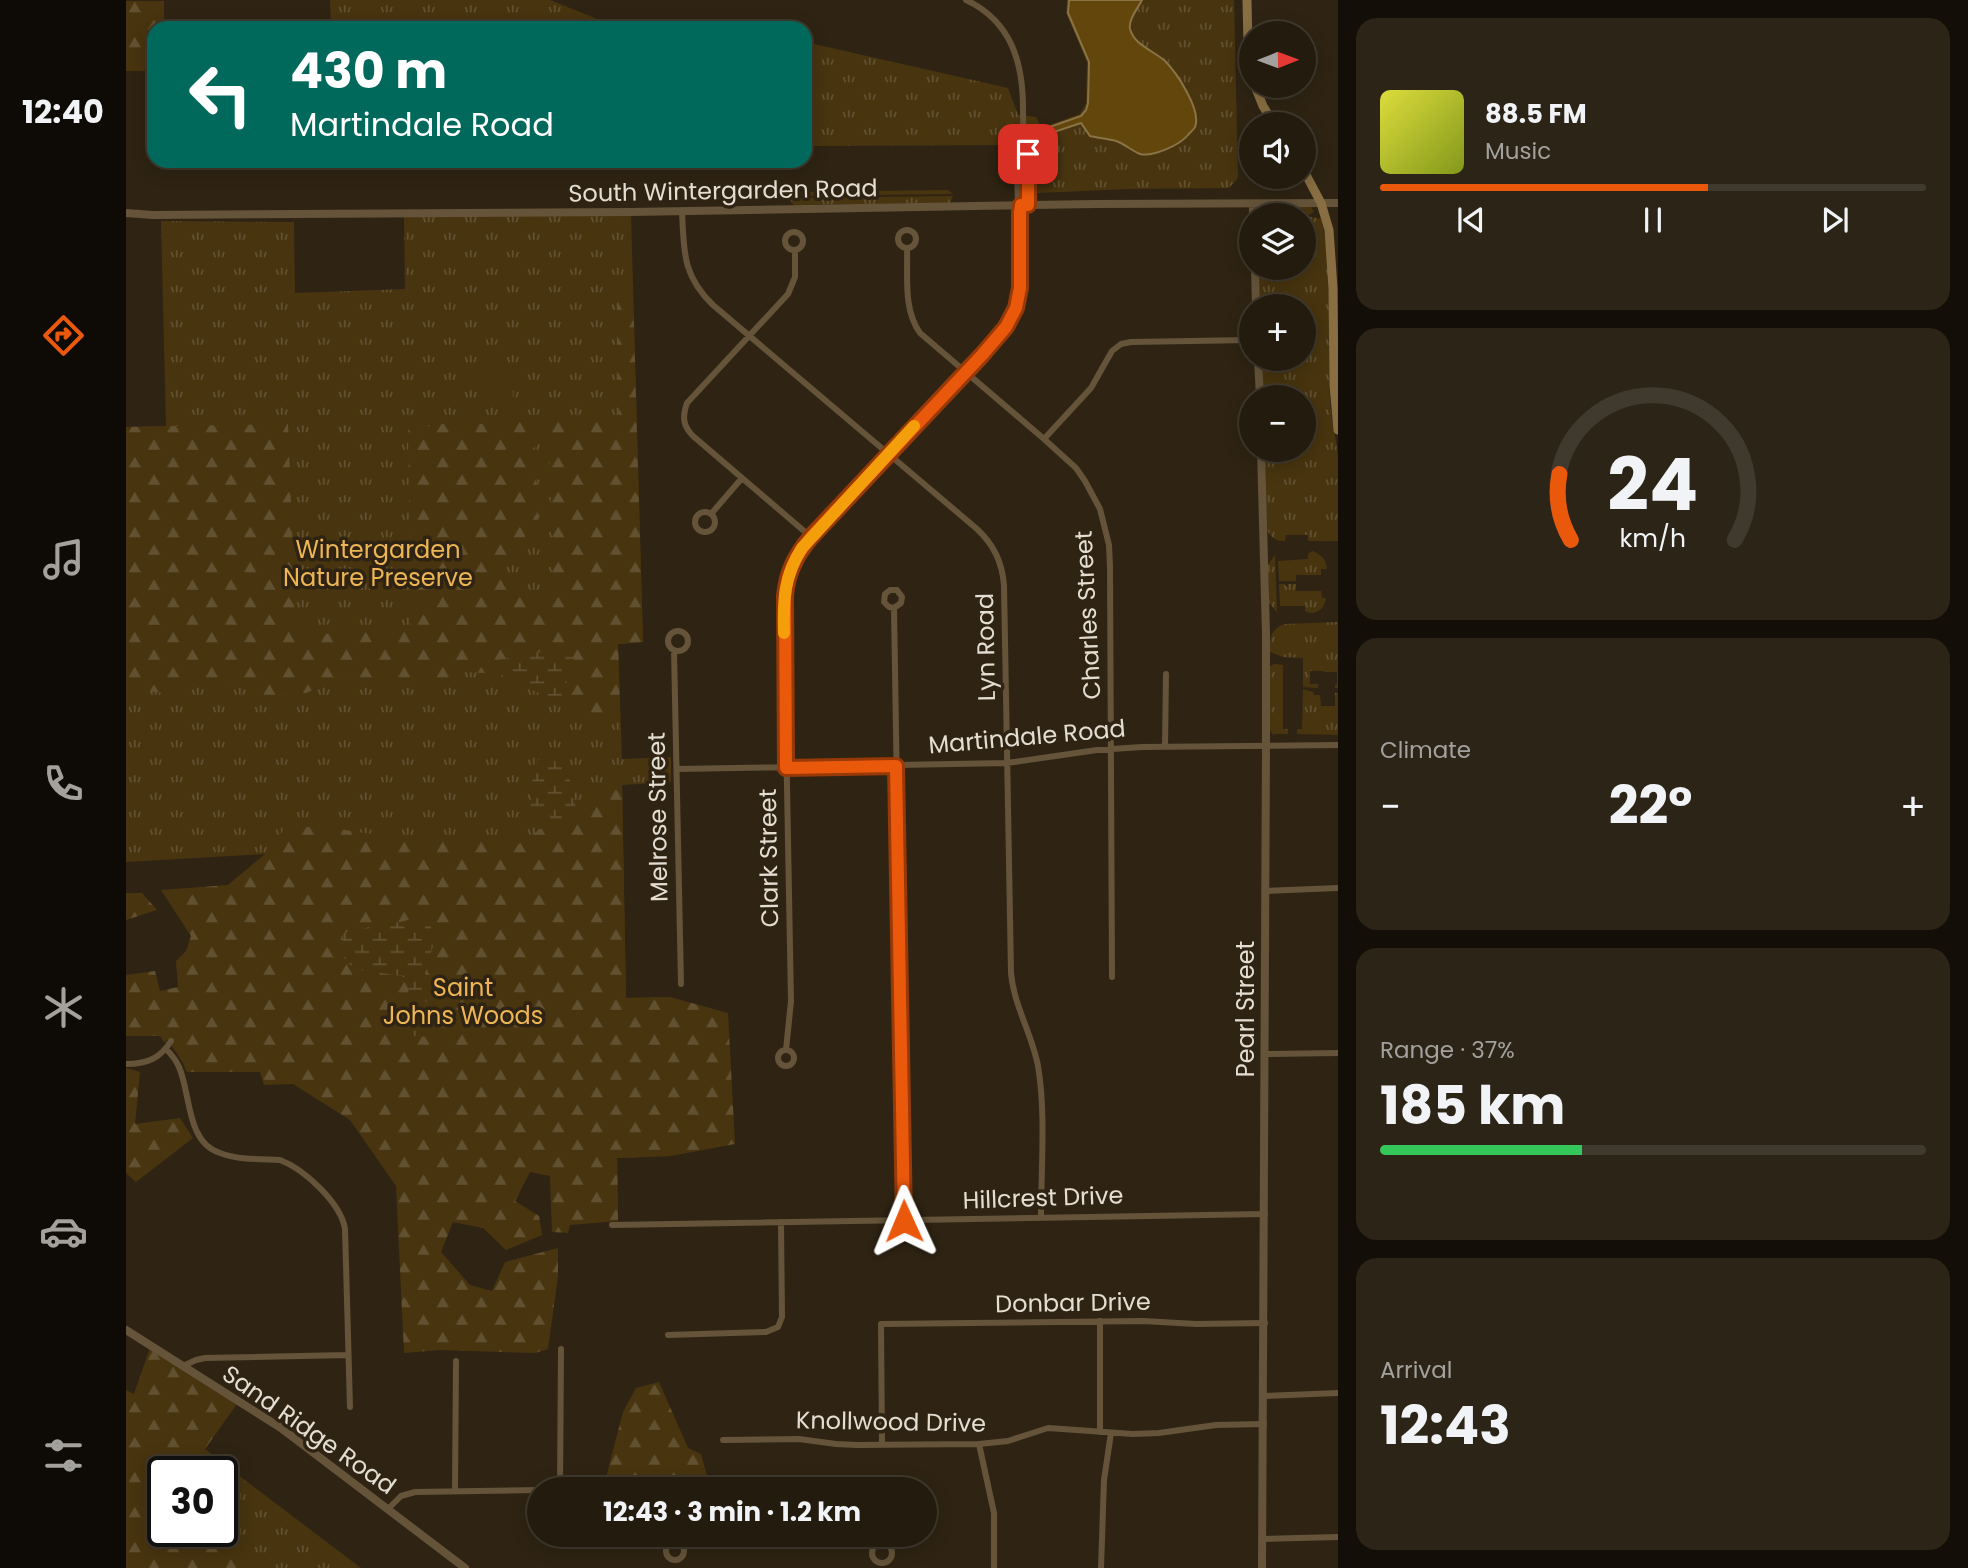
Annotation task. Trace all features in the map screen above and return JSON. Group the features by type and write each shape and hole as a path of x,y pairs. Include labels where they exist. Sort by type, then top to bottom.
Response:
{"main road":[{"path":"1247,0 1248,21"},
{"path":"1314,189 1321,203 1331,246 1334,385 1338,430"}],"street":[{"name":"Clark Street","path":"786,1050 792,1001 786,768 786,581 793,562 811,537 965,373 1006,327 1016,308 1021,272 1022,205 1018,155 1023,139 1022,80 1016,55 1001,27 980,3 966,0"},
{"name":"South Wintergarden Road","path":"1316,203 1338,203"},
{"name":"South Wintergarden Road","path":"126,213 682,211 1239,204"},
{"name":"Lyn Road","path":"682,211 685,263 694,283 710,303 978,529 997,554 1004,585 1011,973 1014,995 1038,1066 1041,1217"},
{"name":"Charles Street","path":"907,249 908,297 914,324 926,340 1065,457 1094,495 1105,524 1110,567 1112,976"},
{"path":"795,250 795,272 791,289 783,301 687,403 683,416 688,431 811,537"},
{"path":"1044,439 1081,401 1096,381 1112,351 1121,344 1239,340"},
{"name":"Pearl Street","path":"1261,462 1266,634 1262,1568"},
{"path":"712,514 742,478"},
{"path":"894,608 904,1221"},
{"name":"Melrose Street","path":"674,650 681,984"},
{"path":"1166,674 1166,747"},
{"name":"Martindale Road","path":"677,769 1006,764 1097,750 1338,745"},
{"path":"1266,891 1338,888"},
{"path":"126,1064 149,1061 172,1041"},
{"path":"166,1049 179,1067 193,1120 205,1144 226,1155 288,1163 334,1203 340,1212 345,1228 350,1407"},
{"path":"1265,1054 1338,1053"},
{"name":"Hillcrest Drive","path":"612,1225 1265,1214"},
{"path":"668,1335 744,1334 766,1332 778,1327 782,1317 781,1222"},
{"path":"1100,1321 1100,1432"},
{"name":"Donbar Drive","path":"882,1444 881,1324 1100,1321 1265,1323"},
{"name":"Sand Ridge Road","path":"126,1330 281,1428 465,1568"},
{"path":"560,1477 561,1349"},
{"path":"183,1366 205,1359 348,1355"},
{"path":"455,1491 456,1361"},
{"path":"1264,1396 1338,1393"},
{"name":"Knollwood Drive","path":"723,1440 799,1439 836,1444 979,1444 1008,1441 1048,1428 1111,1433 1159,1433 1216,1425 1264,1424"},
{"path":"1101,1568 1104,1480 1111,1433"},
{"path":"979,1444 993,1513 994,1568"},
{"path":"388,1509 396,1499 407,1493 527,1490"},
{"path":"1262,1539 1338,1537"}],"green space":[{"path":"330,0 550,0 600,20 611,21 331,21"},
{"path":"1069,0 1068,13 1089,62 1088,103 1081,116 1047,128 1048,134 1081,123 1090,136 1118,142 1142,154 1174,146 1185,139 1188,94 1166,62 1154,52 1142,47 1130,32 1129,24 1142,0 1234,0 1238,178 1229,188 1015,194 1015,145 812,146 812,44 1008,88 1018,115 1036,117 1043,130 1046,126 1080,114 1086,103 1087,62 1066,13"},
{"path":"126,1 164,1 164,21 147,21 147,71 126,71"},
{"path":"948,190 953,194 791,196 796,192"},
{"path":"953,196 950,203 794,205 790,198"},
{"name":"Wintergarden Nature Preserve","path":"631,215 643,642 618,644 622,759 671,757 671,782 622,785 626,998 670,997 671,1156 617,1158 618,1221 554,1223 553,1157 401,1071 187,1068 162,1032 265,854 126,862 126,427 166,426 161,221 294,222 295,293 405,289 404,217"},
{"path":"1316,218 1321,219 1330,287 1329,379 1338,460 1338,541 1308,541 1308,535 1286,535 1285,541 1282,541 1274,538 1267,530 1265,462 1316,462 1316,385 1263,385 1262,371 1316,371 1316,294 1260,294 1259,280 1316,280"},
{"path":"633,301 643,642 618,644 620,713 607,723 560,702 570,673 494,668 500,676 464,672 445,681 424,682 413,677 387,682 340,677 306,693 268,696 213,679 165,693 126,689 126,427 288,424 296,635 411,631 408,430 447,423 490,424 511,416 525,422 534,422 538,520 533,529 525,529 525,551 501,561 500,568 505,575 504,586 509,590 525,597 549,599 553,564 548,422 593,414 619,417 617,305"},
{"path":"512,367 513,400 508,404 479,404 479,378 488,368"},
{"path":"1312,551 1326,562 1327,569 1321,569 1321,575 1296,575 1296,581 1279,581 1278,561 1308,559 1308,554"},
{"path":"1275,555 1277,612 1269,603 1268,565"},
{"path":"1279,584 1287,587 1288,584 1296,584 1296,591 1321,591 1322,598 1326,598 1324,605 1313,613 1305,611 1305,606 1280,606"},
{"path":"1338,622 1338,688 1335,688 1337,672 1323,671 1310,671 1310,684 1318,684 1318,688 1303,687 1303,658 1283,657 1270,652 1272,635 1284,624"},
{"path":"541,652 575,658 560,702 500,676 494,668 497,660"},
{"path":"1274,664 1283,665 1283,729 1288,729 1288,734 1274,736 1270,730 1269,667"},
{"path":"1303,689 1320,695 1321,706 1335,706 1335,693 1338,693 1338,735 1297,734 1297,729 1302,729"},
{"path":"538,760 564,760 566,764 577,817 554,828 542,828 551,816 548,813 542,818 530,817 533,773"},
{"name":"Saint Johns Woods","path":"606,781 622,785 626,998 670,997 728,1013 735,1144 671,1156 617,1158 618,1221 570,1225 568,1233 552,1232 550,1176 530,1172 515,1201 539,1216 542,1235 506,1250 483,1228 453,1222 441,1252 470,1285 492,1291 505,1262 558,1248 558,1276 548,1349 535,1353 440,1350 404,1353 396,1186 350,1120 293,1084 264,1085 260,1072 187,1072 176,1042 170,1035 165,1043 160,1036 126,1036 126,975 155,971 160,991 178,987 176,961 186,951 191,936 161,890 228,885 265,854 286,827 326,827 409,840 516,838 516,846 542,828 554,828 586,812 594,790"},
{"path":"126,893 142,893 157,910 126,920"},
{"path":"417,917 429,921 435,939 425,974 429,1037 413,1036 403,1023 409,987 402,976 353,969 340,952 344,933"},
{"path":"126,1068 140,1072 135,1124 180,1118 193,1138 136,1182 126,1173"},
{"path":"151,1345 239,1401 205,1449 214,1456 147,1456 147,1547 221,1547 242,1559 248,1568 126,1568 126,1390 134,1394"},
{"path":"659,1382 688,1448 701,1454 707,1477 606,1477 623,1412 636,1388"},
{"path":"238,1475 246,1481 238,1493"},
{"path":"246,1481 361,1568 126,1568 147,1547 238,1547 238,1493"}],"shaded area":[{"path":"1069,0 1142,0 1130,25 1132,35 1140,44 1165,61 1187,92 1195,111 1194,128 1179,143 1152,154 1140,154 1116,141 1090,136 1081,123 1048,134 1047,128 1081,116 1088,103 1089,62 1068,13"}],"slow traffic":[{"path":"784,633 786,581 793,562 811,537 914,426"}],"route":[{"path":"904,1221 896,766 786,768 786,581 793,562 811,537 982,355 1012,318 1020,288 1020,212 1021,205 1028,205 1028,154"}]}
